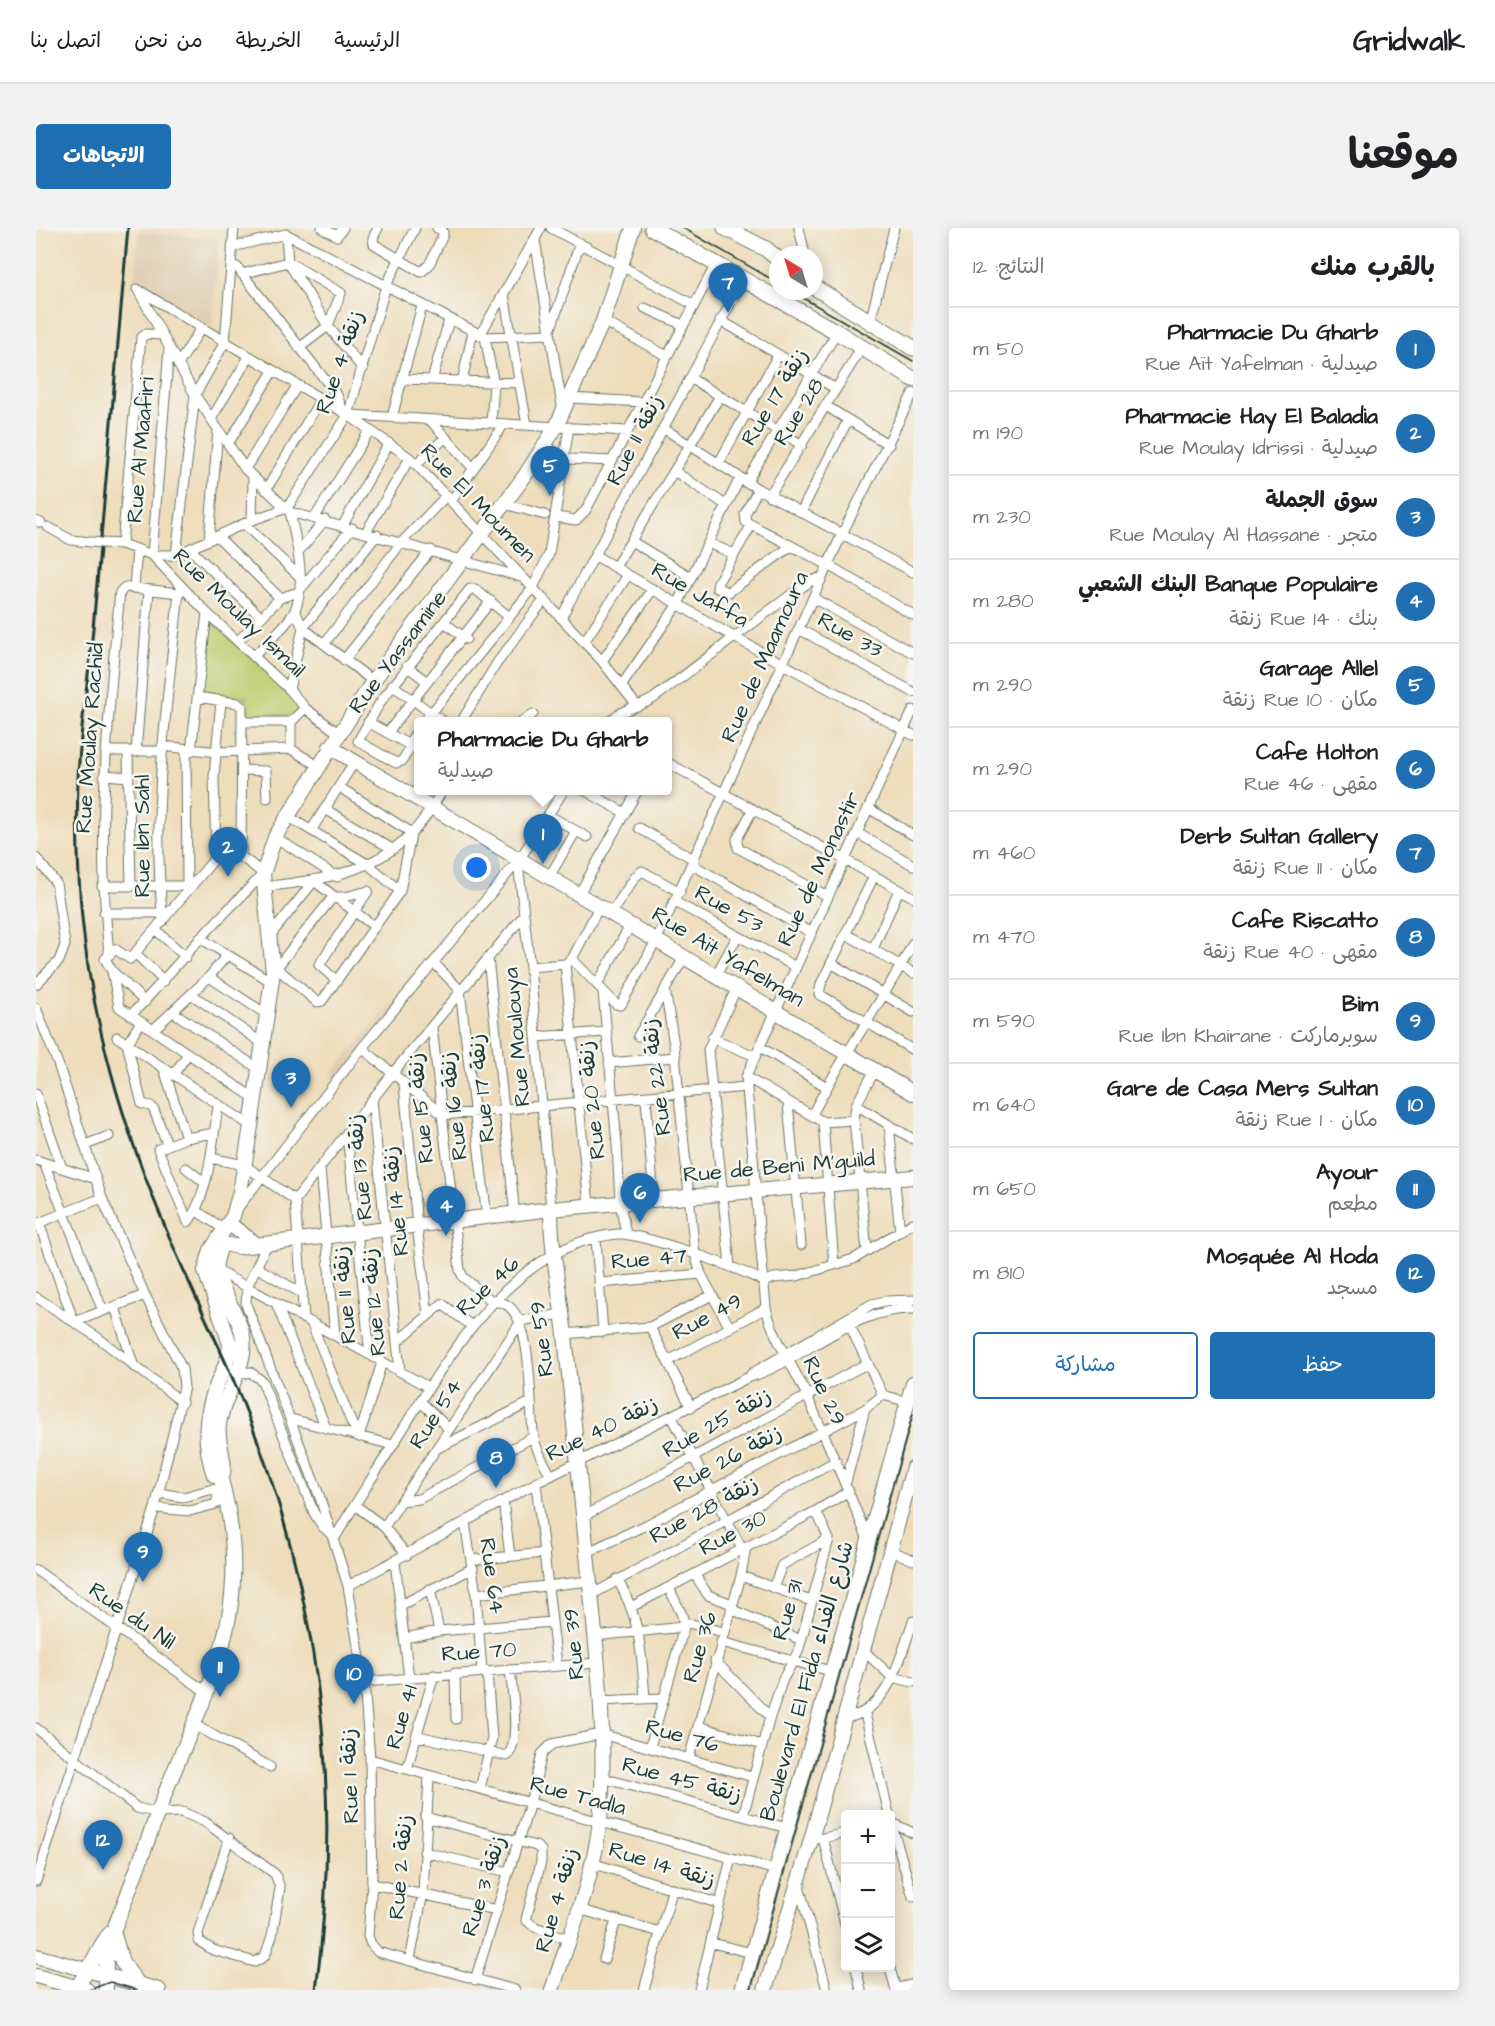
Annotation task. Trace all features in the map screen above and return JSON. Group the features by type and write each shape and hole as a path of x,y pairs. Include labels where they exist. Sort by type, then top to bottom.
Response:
{"main road":[{"path":"652,228 837,332 861,349 913,379"},
{"path":"725,228 769,252"},
{"path":"823,292 913,348"}],"street":[{"path":"176,555 195,395 225,342 234,228"},
{"path":"322,228 340,232"},
{"path":"378,228 373,238 374,244 418,271 424,271 429,265 443,235 440,229"},
{"name":"Rue 4 زنقة","path":"289,510 345,413 363,369 386,286 415,228"},
{"path":"462,382 479,334 541,228"},
{"path":"551,228 694,305"},
{"path":"563,414 603,321 633,228"},
{"path":"800,228 803,246"},
{"path":"870,322 894,228"},
{"path":"232,247 287,231 422,306 479,334 513,338 549,334"},
{"path":"287,231 288,262 328,326 363,369"},
{"path":"427,717 532,588 549,554 564,462 563,414 535,240"},
{"path":"549,334 580,243"},
{"path":"242,274 288,262 341,293 328,326 299,348"},
{"path":"231,265 237,267 337,395 345,413 628,431"},
{"path":"556,517 576,520 581,517 716,266"},
{"name":"Rue 11 زنقة","path":"561,618 743,280"},
{"name":"Rue El Moumen","path":"162,335 137,288 345,413 413,461 602,661 637,706"},
{"path":"504,294 527,425"},
{"path":"392,417 422,306"},
{"path":"645,308 683,325"},
{"path":"432,380 449,320"},
{"path":"720,320 836,389"},
{"path":"603,321 667,356"},
{"path":"178,365 201,328"},
{"name":"Rue 17 زنقة","path":"678,604 726,505 812,376 837,332"},
{"path":"122,544 141,338 146,334 162,335 195,395 245,468 253,479 289,510 523,578"},
{"path":"479,334 494,384 491,423"},
{"name":"Rue Al Maafiri","path":"152,555 169,348"},
{"name":"Rue 28","path":"770,496 861,349"},
{"path":"718,463 778,356"},
{"path":"211,419 249,357"},
{"path":"228,444 273,371"},
{"path":"690,378 749,411 802,445"},
{"path":"402,380 520,383"},
{"path":"245,468 297,386"},
{"name":"Rue de Maamoura","path":"600,989 616,1005 621,1005 657,939 726,794 842,534 889,445 913,393"},
{"path":"615,567 720,396"},
{"path":"570,398 643,402"},
{"path":"266,490 321,399"},
{"path":"826,406 889,445"},
{"path":"430,420 473,468"},
{"path":"801,512 848,420"},
{"path":"324,644 401,543 449,498 504,424"},
{"path":"228,1223 244,1165 274,974 264,881 276,837 338,733 373,681 546,444 562,427"},
{"path":"663,428 743,481 913,572"},
{"path":"213,538 218,429"},
{"path":"315,517 370,430"},
{"path":"366,532 413,461 445,438"},
{"path":"238,641 280,598 298,592 347,526 389,443"},
{"path":"546,444 564,462"},
{"path":"564,462 570,459 612,461"},
{"path":"674,471 726,505"},
{"path":"253,479 248,522 299,576"},
{"path":"758,489 748,523 717,585 722,592 734,589 791,546"},
{"path":"504,504 545,515"},
{"path":"152,555 176,555 248,522 289,510"},
{"path":"254,656 295,611 299,576 298,552 289,510"},
{"path":"298,552 325,520"},
{"path":"748,523 828,565 913,615"},
{"name":"Rue Moulay Ismail","path":"42,524 71,540 122,544 152,555 181,591 289,688 305,708 338,733"},
{"path":"289,688 303,628 377,535"},
{"path":"213,538 280,598"},
{"path":"631,541 691,577"},
{"path":"708,543 734,554"},
{"path":"137,549 134,588 181,591"},
{"path":"190,549 261,617"},
{"path":"344,660 431,550"},
{"name":"Rue Jaffa","path":"596,556 732,636 913,735"},
{"path":"584,642 628,575"},
{"path":"614,717 654,698 732,636 809,582 822,577"},
{"name":"Rue Moulay Rachid","path":"107,957 102,886 105,751 120,592 125,588 134,588"},
{"name":"Rue Yassamine","path":"413,747 398,764 358,741 368,722 407,666 473,588 491,602"},
{"path":"602,661 653,589"},
{"path":"131,886 129,777 149,590"},
{"name":"Rue Ibn Sahl","path":"162,917 160,886 162,749 181,591"},
{"path":"813,598 913,653"},
{"path":"464,717 497,663 544,600"},
{"path":"388,732 426,681 464,638 491,602 508,616"},
{"path":"622,685 678,604"},
{"path":"295,611 303,628 373,681"},
{"path":"189,885 189,750 207,613"},
{"path":"444,622 464,638"},
{"name":"Rue 33","path":"799,630 913,692"},
{"path":"407,666 426,681"},
{"path":"392,686 436,717"},
{"path":"197,697 241,705 243,770 241,856"},
{"path":"216,857 214,776 222,701"},
{"path":"291,749 291,722 305,708"},
{"name":"Rue de Monastir","path":"746,1082 810,932 913,710"},
{"path":"529,717 533,714"},
{"path":"242,722 291,722"},
{"path":"368,722 413,747"},
{"name":"Rue Aït Yafelman","path":"330,747 432,806 519,861 612,912 913,1093"},
{"path":"105,751 132,752 162,749 218,752 291,749 318,766"},
{"path":"312,830 355,761"},
{"path":"672,765 913,897"},
{"path":"243,770 266,771 267,798"},
{"path":"104,775 129,777"},
{"path":"339,787 412,834"},
{"path":"131,1015 186,957 200,938 264,881 337,877 369,865 412,834 440,795"},
{"path":"106,1990 104,1975 113,1935 164,1812 225,1642 232,1608 234,1547 221,1489 214,1475 205,1441 208,1412 229,1356 230,1344 205,1271 211,1250 218,1243 228,1223 362,1048 519,861 561,795"},
{"path":"593,795 625,813"},
{"path":"579,894 635,795"},
{"path":"868,808 913,836"},
{"path":"325,809 392,849"},
{"path":"753,809 737,839 738,848 827,896"},
{"path":"548,815 587,837"},
{"path":"287,816 369,865 400,891"},
{"path":"639,828 810,932"},
{"path":"549,877 576,831"},
{"path":"857,833 913,865"},
{"path":"200,938 227,955 274,974 320,1003 400,891 412,834"},
{"path":"276,837 337,877"},
{"path":"131,956 156,930 162,917 189,885 216,857 228,853 241,856 264,881"},
{"path":"36,858 57,886 65,950 60,961 36,984"},
{"name":"Rue Moulouya","path":"519,861 551,1209"},
{"path":"612,912 639,872 646,872 680,892"},
{"path":"874,876 831,963 819,994 913,1050"},
{"path":"314,880 333,897 375,927"},
{"path":"269,937 314,880"},
{"path":"102,886 189,885"},
{"path":"873,949 899,890"},
{"path":"333,897 345,897 368,891 319,967 337,981"},
{"path":"274,974 333,897"},
{"name":"Rue 53","path":"675,902 796,967"},
{"path":"589,1205 568,961 600,905"},
{"path":"105,913 162,917"},
{"path":"359,1436 308,1321 303,1294 295,1200 392,1074 524,915"},
{"path":"568,961 600,989 631,924"},
{"path":"156,930 186,957"},
{"path":"846,934 913,973"},
{"path":"716,975 737,937"},
{"path":"812,1115 846,1052 902,966 913,943"},
{"path":"164,981 131,956 116,949 107,957 112,971 116,1004 254,1098"},
{"path":"153,1030 209,977 227,955"},
{"path":"638,1036 685,956"},
{"name":"Rue 17 زنقة","path":"488,958 515,1215"},
{"path":"530,967 568,961"},
{"path":"434,963 460,990"},
{"path":"831,963 912,1011"},
{"path":"112,971 145,1002"},
{"path":"209,977 266,1014"},
{"path":"730,1266 712,1091 710,1042 737,987"},
{"name":"Rue 20 زنقة","path":"600,989 609,1063 620,1203 626,1234"},
{"name":"Rue 22 زنقة","path":"665,989 675,1057 695,1256 701,1274 730,1328"},
{"name":"Rue 16 زنقة","path":"460,990 487,1218"},
{"path":"192,994 262,1043"},
{"path":"36,1024 38,1011"},
{"path":"36,1881 155,1508 184,1388 182,1369 145,1295 102,1198 38,1011"},
{"path":"173,1012 259,1068"},
{"path":"141,1022 127,1044 142,1104 151,1106 154,1110 162,1146 188,1222 195,1210 204,1182 218,1106"},
{"name":"Rue 15 زنقة","path":"432,1026 453,1221"},
{"path":"536,1037 605,1032"},
{"path":"117,1037 251,1126"},
{"path":"710,1042 758,1052 827,1086"},
{"path":"362,1048 443,1115 712,1091 746,1082 823,1122 854,1120"},
{"path":"173,1075 188,1054"},
{"path":"609,1063 675,1057"},
{"path":"164,1069 186,1138"},
{"path":"867,1251 854,1120 856,1105 875,1070"},
{"name":"Rue 29","path":"746,1082 758,1190 765,1308 848,1486 869,1543"},
{"name":"Rue 14 زنقة","path":"404,1084 417,1226 428,1314"},
{"path":"36,1094 62,1168"},
{"path":"646,1098 654,1200"},
{"name":"Rue 13 زنقة","path":"372,1100 387,1228"},
{"path":"788,1103 801,1245"},
{"path":"856,1105 913,1139"},
{"path":"823,1122 834,1265"},
{"path":"890,1125 900,1232"},
{"path":"162,1146 186,1138 214,1133"},
{"name":"Rue 12 زنقة","path":"347,1134 358,1231"},
{"path":"84,1145 109,1136"},
{"path":"210,1158 244,1165 295,1200"},
{"path":"40,1161 96,1179"},
{"path":"40,1161 64,1213 103,1311"},
{"path":"186,1168 204,1182"},
{"name":"Rue 11 زنقة","path":"320,1169 335,1335"},
{"name":"Rue de Beni M'guild","path":"218,1243 240,1246 326,1234 417,1226 589,1205 913,1177"},
{"path":"74,1322 37,1223 102,1198"},
{"name":"Rue 59","path":"551,1209 552,1254 562,1314 578,1463"},
{"path":"195,1210 228,1223 262,1243 256,1267 247,1287"},
{"path":"453,1221 463,1277 493,1302"},
{"path":"764,1282 854,1259 913,1223"},
{"name":"Rue 12 زنقة","path":"387,1228 400,1371"},
{"name":"Rue 11 زنقة","path":"358,1231 370,1355"},
{"name":"Rue 46","path":"335,1538 428,1386 472,1326 493,1302 552,1254 596,1239 626,1234 746,1271 764,1282"},
{"path":"596,1239 603,1332"},
{"path":"155,1508 190,1511 216,1504 221,1489 225,1472 218,1428 235,1375 243,1337 216,1270 220,1253 218,1243"},
{"path":"256,1267 303,1294"},
{"path":"216,1270 428,1386"},
{"name":"Rue 47","path":"600,1284 701,1274"},
{"name":"Rue 1 زنقة","path":"247,1287 245,1300 335,1538 348,1586 364,1682 370,1759 372,1884 368,1936 370,1944 378,1952 410,1960"},
{"path":"564,1334 650,1327 712,1294"},
{"path":"74,1322 145,1295"},
{"path":"36,1297 74,1322 182,1402"},
{"name":"Rue 40 زنقة","path":"787,1357 872,1304 885,1300 913,1300"},
{"name":"Rue 59","path":"493,1302 504,1302 520,1322 526,1344 533,1437 551,1476"},
{"path":"276,1303 326,1428"},
{"path":"398,1341 442,1304 472,1326"},
{"path":"115,1307 134,1367"},
{"name":"Rue 49","path":"668,1361 765,1308"},
{"name":"Rue 40 زنقة","path":"348,1586 536,1483 850,1326 881,1312 913,1309"},
{"path":"520,1322 562,1314"},
{"name":"Rue 54","path":"384,1527 520,1322"},
{"path":"850,1326 883,1395 908,1402"},
{"path":"650,1327 691,1407"},
{"path":"359,1436 382,1362"},
{"name":"Rue 25 زنقة","path":"584,1516 868,1363"},
{"path":"235,1375 250,1372 262,1381 314,1513 323,1527 335,1538"},
{"name":"Boulevard El Fida شارع الفداء","path":"742,1990 913,1383"},
{"name":"Rue 26 زنقة","path":"588,1552 866,1409 883,1395"},
{"path":"420,1401 448,1428"},
{"path":"438,1448 531,1401"},
{"path":"848,1486 866,1409"},
{"path":"672,1417 726,1520 744,1548"},
{"path":"291,1419 393,1445"},
{"path":"401,1501 419,1500 533,1437"},
{"name":"Rue 28 زنقة","path":"590,1588 617,1579 836,1461"},
{"name":"Rue 39","path":"578,1463 600,1701 602,1778 600,1821"},
{"name":"Boulevard El Fida شارع الفداء","path":"766,1990 798,1881 817,1839 843,1718 912,1475"},
{"path":"536,1483 557,1665"},
{"name":"Rue 30","path":"633,1606 816,1512 848,1486"},
{"path":"159,1493 183,1497 221,1489"},
{"path":"503,1501 510,1556"},
{"path":"355,1505 384,1527 407,1555"},
{"path":"857,1514 866,1517 878,1509"},
{"path":"773,1588 782,1565 829,1539 816,1512"},
{"name":"Rue 64","path":"465,1522 492,1727 480,1789"},
{"name":"Rue 31","path":"743,1816 770,1717 783,1679 793,1662 801,1640 829,1539"},
{"name":"Rue 36","path":"688,1758 741,1576 744,1548"},
{"path":"892,1551 913,1560"},
{"path":"401,1605 472,1564 510,1556 545,1553"},
{"path":"395,1562 409,1678"},
{"name":"Rue du Nil","path":"36,1570 206,1692"},
{"path":"695,1575 708,1595 801,1640"},
{"path":"741,1576 811,1601"},
{"path":"617,1579 633,1606 645,1697"},
{"path":"476,1594 548,1587 590,1588"},
{"path":"650,1747 684,1625 669,1588"},
{"path":"430,1589 439,1631"},
{"path":"843,1718 864,1714 885,1690 913,1621"},
{"path":"405,1638 439,1631 552,1622"},
{"path":"595,1636 684,1625 793,1662 831,1671"},
{"path":"862,1650 892,1677 913,1682"},
{"path":"716,1661 770,1717"},
{"name":"Rue 70","path":"364,1682 597,1663"},
{"path":"418,1736 503,1756 512,1751 514,1725 510,1670"},
{"path":"455,1673 456,1719"},
{"name":"Rue 41","path":"407,1769 434,1675"},
{"path":"600,1701 645,1697 662,1698"},
{"path":"864,1714 888,1810"},
{"path":"194,1724 270,1767"},
{"path":"698,1726 762,1745"},
{"path":"36,1728 137,1808 182,1812 205,1822 229,1838 275,1874 279,1881 269,1950 261,1960 255,1962 213,1950 199,1941 198,1933 229,1838"},
{"name":"Rue 76","path":"601,1734 753,1777"},
{"name":"Rue 3 زنقة","path":"475,1980 530,1803 542,1754 547,1748 562,1742 601,1734"},
{"name":"Rue Tadla","path":"370,1759 776,1870"},
{"name":"Rue 2 زنقة","path":"410,1960 423,1893 425,1818 429,1776"},
{"name":"Rue 45 زنقة","path":"602,1778 787,1828"},
{"path":"425,1818 536,1846 542,1855 526,1920 535,1927 568,1939"},
{"name":"Rue 4 زنقة","path":"552,1990 592,1863 600,1821"},
{"path":"895,1823 913,1833"},
{"path":"841,1834 817,1839 843,1918"},
{"path":"895,1834 911,1877 913,1897"},
{"path":"424,1852 508,1872"},
{"path":"699,1990 731,1858"},
{"name":"Rue 14 زنقة","path":"592,1863 672,1891 720,1904"},
{"path":"798,1881 827,1990"},
{"path":"372,1884 498,1910"},
{"path":"644,1990 672,1891"},
{"path":"578,1909 660,1932"},
{"path":"604,1959 616,1921"},
{"path":"36,1976 79,1989 106,1935 113,1935"},
{"path":"113,1935 127,1971 139,1984"},
{"path":"712,1943 752,1953"},
{"path":"36,1956 159,1990"},
{"path":"410,1960 515,1990"},
{"path":"857,1972 861,1990"},
{"path":"891,1972 898,1990 913,1987"}],"shaded area":[{"path":"139,232 219,239 212,329 134,283"},
{"path":"395,999 403,1005 340,1084 330,1076"}],"green space":[{"path":"210,620 288,690 300,707 295,716 247,715 246,698 201,693"}],"tram line":[{"path":"683,228 769,278"},
{"path":"807,300 913,361"},
{"path":"751,1990 913,1414"},
{"path":"89,1990 110,1982 137,1990"}],"railway":[{"path":"128,228 79,759 78,853 83,929 103,1042 131,1137 175,1251 243,1403 269,1474 291,1546 307,1619 318,1692 325,1766 327,1840 324,1915 316,1990"}],"place":[{"name":"Derb Sultan Gallery","path":"728,313"},
{"name":"Garage Allel","path":"550,496"},
{"name":"Pharmacie Du Gharb","path":"543,864"},
{"name":"Pharmacie Hay El Baladia","path":"228,877"},
{"name":"سوق الجملة","path":"291,1108"},
{"name":"Cafe Holton","path":"640,1223"},
{"name":"Banque Populaire البنك الشعبي","path":"446,1236"},
{"name":"Cafe Riscatto","path":"496,1488"},
{"name":"Bim","path":"143,1582"},
{"name":"Ayour","path":"220,1697"},
{"name":"Gare de Casa Mers Sultan","path":"354,1704"},
{"name":"Mosquée Al Hoda","path":"103,1870"}]}
